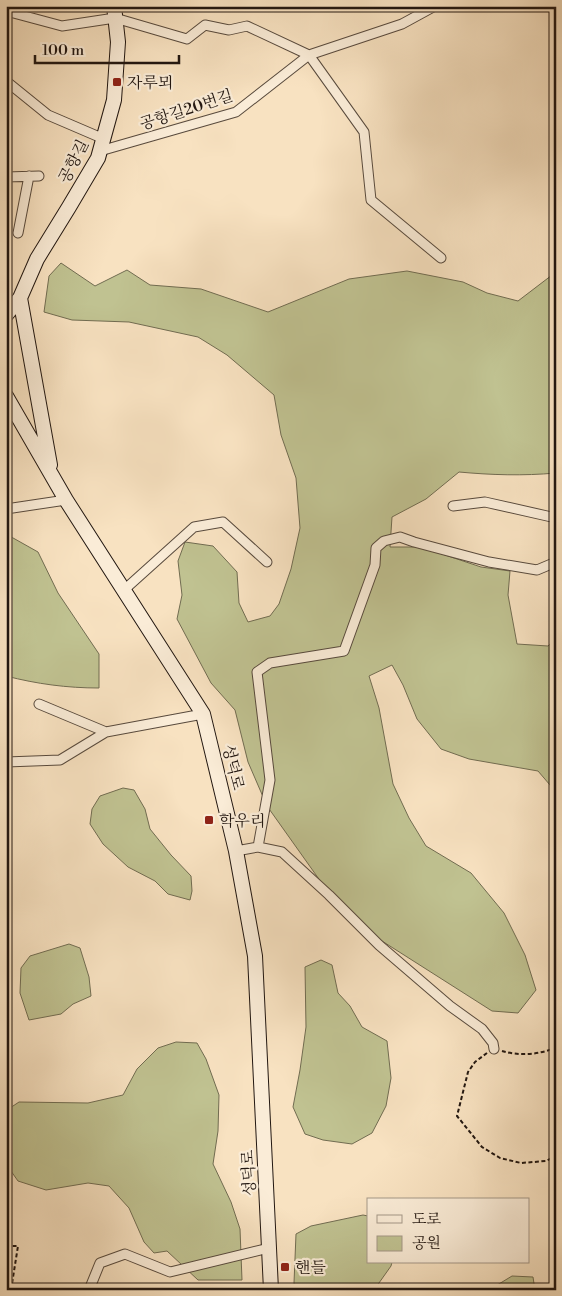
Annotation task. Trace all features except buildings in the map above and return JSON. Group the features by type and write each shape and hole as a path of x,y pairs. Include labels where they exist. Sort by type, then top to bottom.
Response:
{"street":[{"path":"9,6 6,11 62,26 115,12 187,39 205,25 229,30 247,26 309,55 364,132 371,200 441,258"},
{"name":"공항길20번길","path":"102,145 236,112 309,55 402,24 435,6"},
{"name":"공항길","path":"6,315 20,298 37,259 98,158 114,100 118,42 115,12"},
{"path":"6,81 48,115 102,145"},
{"path":"18,232 29,176"},
{"path":"6,177 39,176"},
{"path":"20,298 52,476"},
{"name":"성덕로","path":"6,396 66,500 203,714 236,851 256,956 271,1290"},
{"path":"6,509 66,500"},
{"path":"453,506 485,502 556,518"},
{"path":"124,590 194,527 223,522 267,562"},
{"path":"258,847 270,780 257,672 270,663 344,650 375,565 376,548 384,541 400,537 489,562 537,570 556,562"},
{"path":"39,704 106,732"},
{"path":"6,762 60,760 106,732 203,714"},
{"path":"236,851 258,847 282,852 379,945 450,1006 482,1029 493,1043 494,1049"},
{"path":"89,1290 100,1263 125,1254 170,1272 269,1248"}],"path":[{"path":"556,1047 530,1054 513,1055 494,1049 475,1062 468,1072 457,1116 482,1147 500,1158 521,1163 546,1161 556,1156"},
{"path":"6,1246 18,1246 11,1290"}],"green space":[{"path":"61,263 95,286 127,270 150,285 201,289 268,312 349,279 407,271 463,282 487,293 518,301 556,272 556,473 507,475 459,472 426,499 392,517 390,547 421,547 481,567 510,571 508,595 517,644 548,646 556,639 556,792 538,771 469,759 441,749 417,719 403,685 392,665 369,676 379,708 393,784 409,818 426,846 471,873 504,913 525,955 536,990 518,1013 492,1011 360,927 321,882 267,806 248,762 235,710 211,683 177,619 182,595 178,561 185,542 213,546 237,572 239,603 248,622 270,616 279,604 291,569 300,528 296,478 281,435 274,395 227,355 198,337 129,322 72,320 44,312 49,276"},
{"path":"6,534 38,552 58,593 99,654 99,688 52,685 6,676"},
{"path":"123,788 134,790 145,809 150,829 191,876 192,891 190,900 168,894 155,881 128,867 103,844 90,824 92,809 100,796"},
{"path":"69,944 80,948 89,977 91,996 73,1004 61,1014 29,1020 20,993 21,968 30,956"},
{"path":"321,960 332,965 338,993 350,1006 362,1027 387,1041 391,1078 386,1106 372,1133 352,1144 323,1140 305,1134 293,1107 306,1027 305,967"},
{"path":"176,1042 197,1043 206,1059 219,1095 218,1131 213,1164 231,1202 240,1229 242,1280 198,1280 167,1251 154,1253 144,1242 129,1208 109,1186 88,1183 46,1190 18,1181 6,1164 7,1110 19,1102 88,1103 123,1095 137,1069 158,1048"},
{"path":"363,1215 367,1216 367,1264 392,1264 374,1290 295,1290 296,1234 311,1226"},
{"path":"512,1276 533,1277 535,1290 489,1290"}],"place":[{"name":"자루뫼","path":"117,82"},
{"name":"학우리","path":"209,820"},
{"name":"핸들","path":"285,1267"}]}
